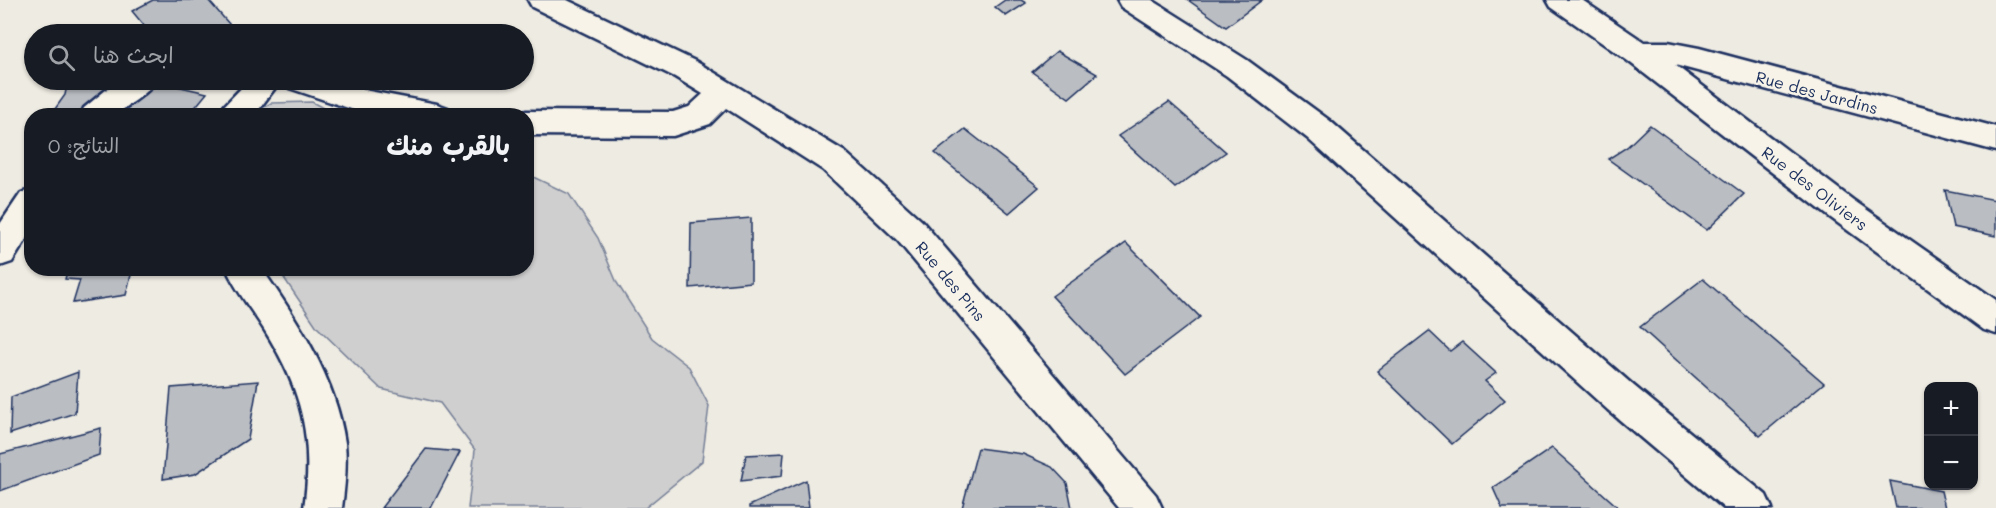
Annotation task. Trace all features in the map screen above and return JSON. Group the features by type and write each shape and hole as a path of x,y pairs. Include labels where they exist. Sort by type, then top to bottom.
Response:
{"street":[{"name":"Rue des Pins","path":"542,0 672,63 795,135 834,161 910,231 1143,508"},
{"path":"1131,0 1237,68 1318,129 1622,398 1753,508"},
{"name":"Rue des Oliviers","path":"1561,0 1638,53 1842,209 1996,319"},
{"name":"Rue des Jardins","path":"1638,53 1681,55 1996,139"},
{"path":"103,108 125,90"},
{"path":"242,108 258,90"},
{"path":"331,90 368,102 398,108"},
{"path":"534,123 673,124 699,116 723,93"},
{"path":"0,252 24,214"},
{"path":"248,276 276,315 324,419 328,460 322,508"}],"shaded area":[{"path":"312,102 323,108 263,108 271,103"},
{"path":"534,177 569,194 598,238 617,283 652,338 689,367 709,406 702,461 645,508 468,508 475,450 440,403 381,389 317,327 283,276 534,276"}],"building":[{"path":"153,0 208,0 229,24 143,24 132,11"},
{"path":"1005,0 1021,0 1026,3 1006,16 995,7"},
{"path":"1188,0 1262,0 1226,27"},
{"path":"1057,51 1097,74 1069,98 1032,72"},
{"path":"66,90 106,90 91,108 56,108"},
{"path":"136,90 194,90 207,93 195,108 120,108"},
{"path":"1169,102 1226,152 1175,188 1118,136"},
{"path":"1650,125 1744,194 1707,230 1608,159 1627,147"},
{"path":"965,129 1039,187 1009,213 935,153"},
{"path":"1945,190 1996,200 1996,236 1953,227"},
{"path":"751,218 751,282 690,288 691,223"},
{"path":"1126,243 1200,317 1125,374 1052,296"},
{"path":"66,276 131,276 126,295 73,303 80,280 65,279"},
{"path":"1703,279 1824,383 1760,436 1640,327"},
{"path":"1429,331 1450,351 1462,342 1496,373 1485,381 1505,400 1452,444 1377,371"},
{"path":"78,372 75,413 10,434 11,397"},
{"path":"258,381 248,439 195,474 163,479 171,388"},
{"path":"101,428 99,455 0,491 0,454"},
{"path":"978,448 1023,454 1052,467 1067,483 1072,508 962,508"},
{"path":"1552,448 1619,508 1502,508 1493,488"},
{"path":"426,449 460,452 431,508 381,508"},
{"path":"784,453 782,476 741,481 746,455"},
{"path":"806,480 809,508 749,508 749,506"},
{"path":"1890,481 1924,488 1924,490 1941,491 1945,508 1896,508"}]}
